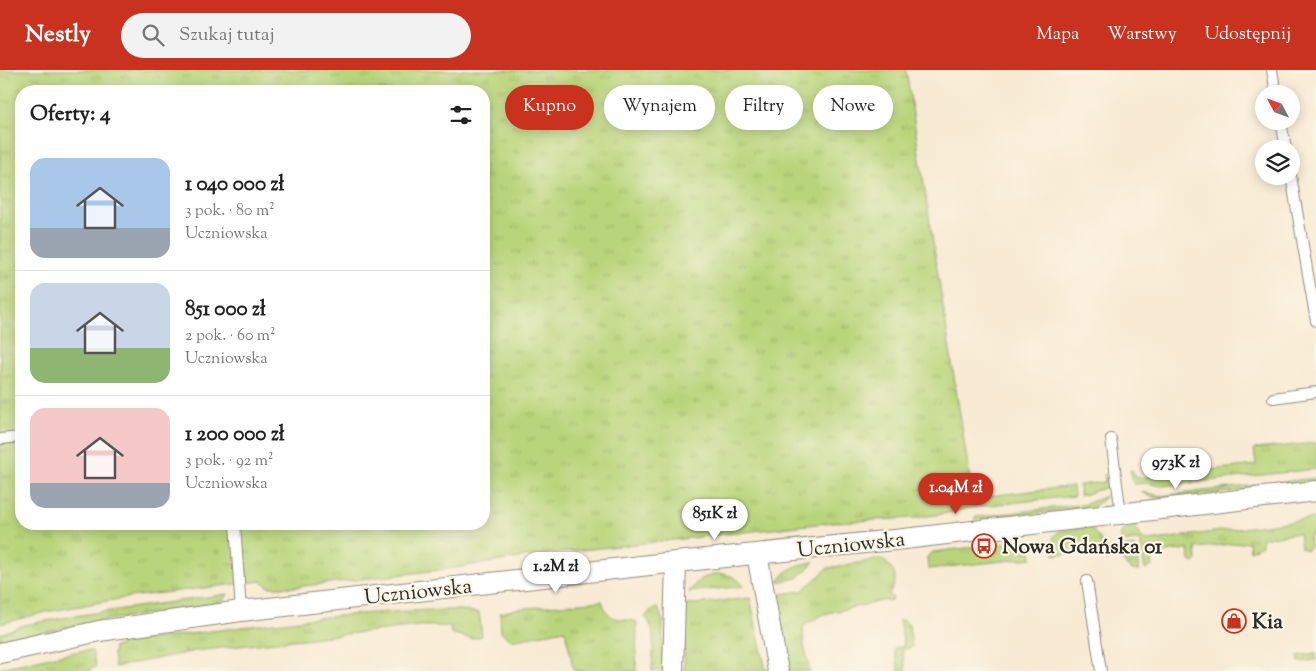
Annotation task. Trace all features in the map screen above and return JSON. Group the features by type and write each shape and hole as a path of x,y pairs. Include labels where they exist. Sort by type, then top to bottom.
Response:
{"street":[{"name":"Uczniowska","path":"0,653 99,631 241,611 676,562 904,540 1316,491"},
{"path":"757,554 778,671"},
{"path":"673,671 676,562"}],"lane":[{"path":"1272,70 1274,85"},
{"path":"1293,185 1316,321"},
{"path":"1273,398 1316,392"},
{"path":"0,439 15,438"},
{"path":"1111,439 1121,514"},
{"path":"235,530 241,611"},
{"path":"1087,581 1101,671"}],"green space":[{"path":"0,70 906,70 973,498 1073,486 1074,496 974,507 915,518 835,522 537,555 455,568 296,587 269,587 261,581 130,597 46,612 0,624"},
{"path":"1316,443 1316,469 1161,486 1147,483 1134,484 1130,470 1132,470 1137,478 1256,465 1254,449"},
{"path":"1105,474 1107,487 1080,496 1079,485 1105,482"},
{"path":"1316,478 1316,483 1164,499 1152,497 1141,492 1162,496"},
{"path":"1106,496 1095,506 1087,508 975,520 975,517 1086,504"},
{"path":"1316,518 1316,534 1309,535 1310,546 1307,550 1301,548 1299,533 1262,538 1262,545 1250,551 1249,542 1196,548 1197,560 1194,563 1190,561 1188,549 1151,554 1152,566 1145,570 1140,540 1121,542 1122,532 1128,523 1134,524 1143,540 1148,541"},
{"path":"1090,527 1101,540 1102,550 1054,555 1053,542 1057,533"},
{"path":"1025,541 1030,545 1032,558 928,569 927,557 933,552"},
{"path":"1135,546 1139,571 1134,571 1127,567 1123,561 1120,548"},
{"path":"881,559 893,570 895,579 889,594 893,598 890,601 886,600 824,614 803,626 804,645 810,671 789,671 774,602 775,595 802,591 828,568"},
{"path":"814,562 798,578 778,582 793,567"},
{"path":"714,574 730,576 744,586 689,592 699,580"},
{"path":"228,594 225,599 216,604 93,622 0,642 0,634 24,625"},
{"path":"750,598 766,671 684,671 686,605"},
{"path":"602,601 608,613 612,616 637,622 636,671 574,671 565,630 512,640 501,633 500,613 516,609"},
{"path":"658,608 663,622 662,671 652,671 653,635 652,628 645,617 651,610"},
{"path":"463,610 479,613 482,636 471,639 451,633 450,626 419,626 195,651 115,667 113,655 114,647 130,642 235,628 387,612"},
{"path":"899,620 905,621 909,625 912,647 902,650 906,671 899,671 894,648 904,646"},
{"path":"79,651 92,651 96,666 88,671 0,671 0,669 9,666"},
{"path":"1316,653 1316,660 1299,662 1298,656"}],"place":[{"name":"Nowa Gdańska 01","path":"984,546"},
{"name":"Kia","path":"1234,621"}]}
